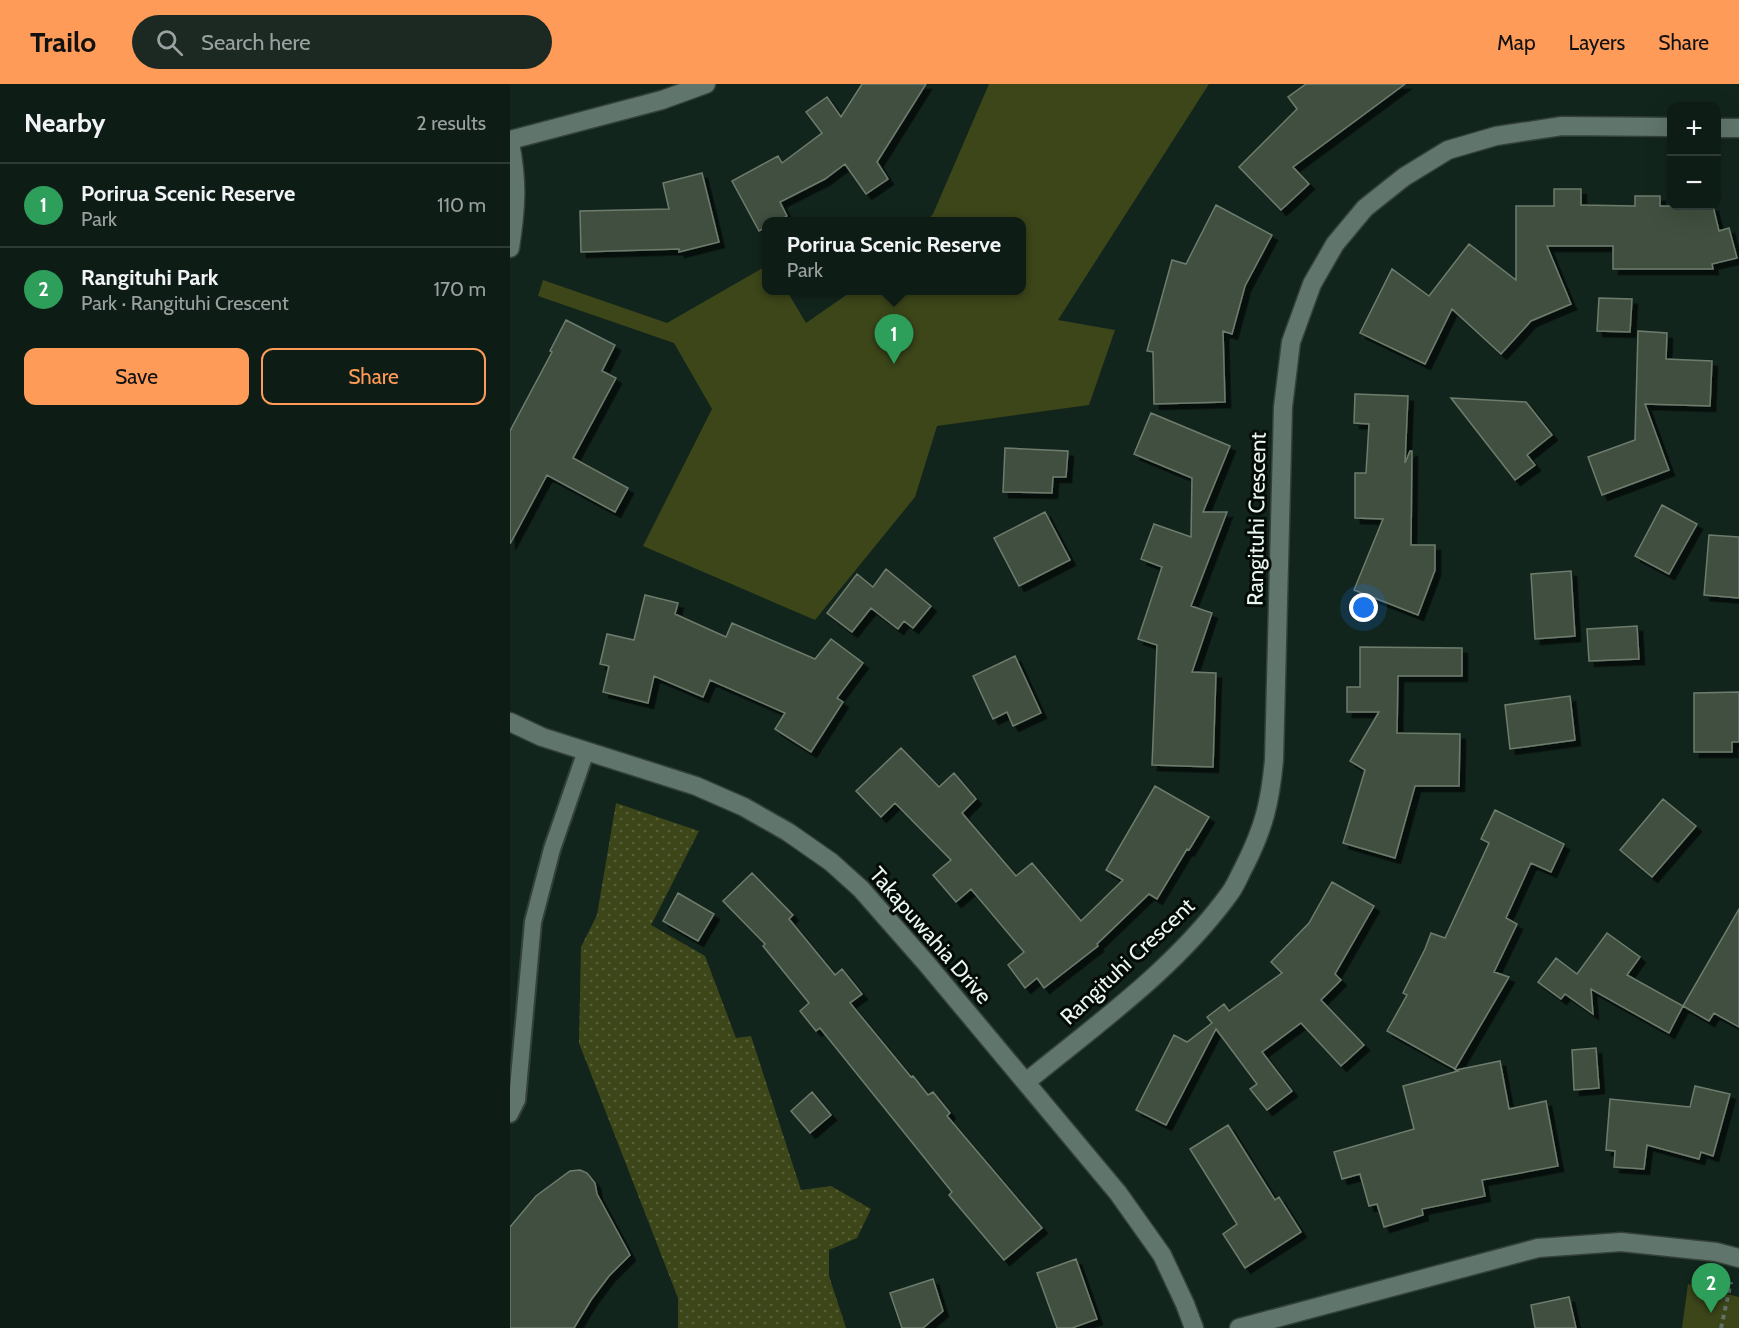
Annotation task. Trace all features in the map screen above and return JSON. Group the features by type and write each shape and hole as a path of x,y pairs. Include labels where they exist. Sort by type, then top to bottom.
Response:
{"street":[{"path":"510,248 516,206 515,169 510,142 662,100 706,84"},
{"name":"Rangituhi Crescent","path":"1026,1082 1130,996 1193,938 1231,892 1258,839 1270,798 1274,760 1283,407 1292,342 1312,284 1335,244 1365,208 1404,177 1448,150 1496,136 1562,126 1667,127"},
{"path":"1721,128 1739,128"},
{"name":"Takapuwahia Drive","path":"510,722 542,737 696,786 744,807 788,832 831,862 861,890 1118,1193 1162,1255 1194,1328"},
{"path":"1239,1328 1538,1248 1621,1242 1716,1252 1739,1258"}],"lane":[{"path":"510,1114 517,1100 514,1083 533,922 552,849 586,751"}],"path":[{"path":"1721,1328 1731,1282"}],"green space":[{"path":"989,84 1209,84 1058,320 1115,330 1089,405 937,426 915,497 815,620 643,546 712,409 674,343 538,296 543,280 667,323 762,268 762,295 789,295 806,323 846,295 1026,295 1026,217 930,217"},
{"path":"616,803 699,831 651,925 705,956 736,1038 751,1036 801,1190 831,1186 871,1209 857,1238 829,1250 829,1276 846,1328 678,1328 678,1298 579,1043 581,947 597,915"},
{"path":"1688,1284 1739,1297 1739,1328 1682,1328"}],"building":[{"path":"862,84 926,84 877,162 888,179 866,194 845,164 825,179 780,202 787,216 762,217 762,229 759,231 732,181 778,156 782,163 822,133 806,112 827,97 841,117"},
{"path":"1306,84 1405,84 1293,167 1309,184 1281,210 1239,167 1297,109 1288,97"},
{"path":"702,173 719,242 679,252 679,249 581,252 580,211 669,209 663,183"},
{"path":"1554,189 1581,189 1581,205 1635,206 1635,196 1660,196 1660,206 1667,206 1667,210 1714,210 1719,231 1729,228 1737,258 1712,264 1713,269 1613,269 1613,246 1547,246 1571,304 1531,321 1501,354 1452,309 1425,364 1360,333 1392,269 1429,296 1469,244 1516,280 1516,206 1554,206"},
{"path":"1216,205 1272,235 1245,286 1232,334 1223,331 1225,402 1154,404 1153,352 1147,351 1172,260 1186,264"},
{"path":"1599,298 1632,299 1630,332 1597,331"},
{"path":"566,320 615,345 602,371 616,378 573,458 628,488 615,512 547,475 510,544 510,431 552,352 550,351"},
{"path":"1638,331 1667,333 1666,359 1712,361 1710,406 1645,404 1669,470 1602,495 1588,457 1635,440"},
{"path":"1355,394 1408,396 1405,463 1412,451 1411,545 1435,545 1435,570 1418,615 1354,590 1383,519 1355,518 1355,473 1366,473 1369,424 1354,423"},
{"path":"1451,398 1526,402 1552,435 1527,455 1535,465 1515,480"},
{"path":"1151,413 1230,446 1203,512 1227,512 1191,606 1212,613 1192,672 1216,673 1213,767 1152,765 1157,645 1138,639 1162,567 1141,559 1154,524 1191,537 1192,478 1134,454"},
{"path":"1005,448 1068,451 1066,477 1053,477 1052,493 1003,492"},
{"path":"1662,505 1697,524 1669,574 1635,556"},
{"path":"1045,512 1070,560 1019,586 994,538"},
{"path":"1709,535 1739,537 1739,598 1704,595"},
{"path":"886,569 931,606 913,628 904,621 898,629 871,608 852,632 827,613 857,574 873,587"},
{"path":"1571,571 1575,636 1535,639 1531,574"},
{"path":"645,595 678,603 675,614 726,637 732,623 815,659 831,639 863,663 837,698 843,702 811,752 775,729 785,713 710,680 703,697 654,676 648,703 603,692 609,666 600,664 607,634 634,640"},
{"path":"1637,626 1639,659 1589,661 1587,629"},
{"path":"1360,647 1462,648 1462,676 1398,676 1397,733 1460,734 1459,786 1415,786 1395,858 1343,843 1365,770 1350,761 1379,712 1347,712 1347,687 1360,687"},
{"path":"1015,656 1041,713 1013,726 1007,712 993,719 973,676"},
{"path":"1739,692 1739,742 1732,742 1732,752 1694,752 1694,693"},
{"path":"1570,696 1575,740 1510,749 1505,705"},
{"path":"901,748 939,787 954,773 976,799 962,813 1016,876 1032,863 1081,921 1123,880 1106,870 1155,786 1209,817 1157,899 1149,894 1097,944 1098,946 1044,988 1037,978 1025,988 1008,965 1024,952 971,889 956,902 933,875 951,860 895,803 881,817 856,791"},
{"path":"1663,799 1696,826 1652,877 1620,850"},
{"path":"1495,810 1564,844 1551,872 1531,863 1506,918 1517,924 1494,972 1509,977 1455,1069 1387,1031 1407,995 1403,993 1431,933 1445,938 1489,843 1481,839"},
{"path":"752,873 793,915 789,919 835,975 842,969 862,994 850,1003 911,1077 913,1076 928,1095 933,1092 950,1113 947,1116 1042,1228 1004,1260 949,1195 952,1192 820,1028 816,1031 800,1011 809,1003 763,946 765,944 723,901"},
{"path":"1332,882 1374,906 1335,974 1341,980 1321,1000 1364,1045 1341,1066 1301,1023 1262,1052 1292,1091 1267,1110 1250,1089 1257,1084 1216,1029 1166,1125 1136,1110 1174,1035 1187,1042 1212,1023 1207,1017 1224,1004 1229,1011 1282,973 1271,962 1309,923"},
{"path":"678,893 714,914 698,941 663,921"},
{"path":"1739,909 1739,1027 1714,1013 1709,1021 1683,1006"},
{"path":"1607,933 1640,957 1627,975 1683,1006 1669,1033 1591,989 1593,1014 1565,994 1561,999 1538,982 1556,958 1577,974"},
{"path":"1596,1048 1599,1088 1574,1090 1572,1050"},
{"path":"1500,1061 1509,1109 1546,1101 1558,1166 1482,1180 1485,1196 1422,1209 1423,1215 1384,1227 1377,1204 1369,1206 1360,1174 1342,1179 1334,1152 1414,1129 1403,1086 1458,1071 1456,1070"},
{"path":"1695,1086 1730,1094 1713,1156 1701,1152 1699,1159 1647,1145 1644,1169 1614,1167 1615,1151 1606,1150 1610,1099 1690,1107"},
{"path":"812,1092 831,1115 810,1133 791,1111"},
{"path":"1228,1125 1275,1200 1279,1197 1301,1232 1245,1268 1223,1234 1237,1224 1190,1149"},
{"path":"580,1170 587,1173 595,1183 597,1194 630,1255 609,1276 574,1328 510,1328 510,1227 536,1196 570,1171"},
{"path":"1076,1259 1097,1319 1072,1328 1057,1328 1037,1273"},
{"path":"933,1279 943,1311 923,1328 902,1328 890,1293"},
{"path":"1569,1297 1576,1328 1535,1328 1531,1305"}],"place":[{"name":"Porirua Scenic Reserve","path":"894,364"},
{"name":"Rangituhi Park","path":"1711,1313"}]}
